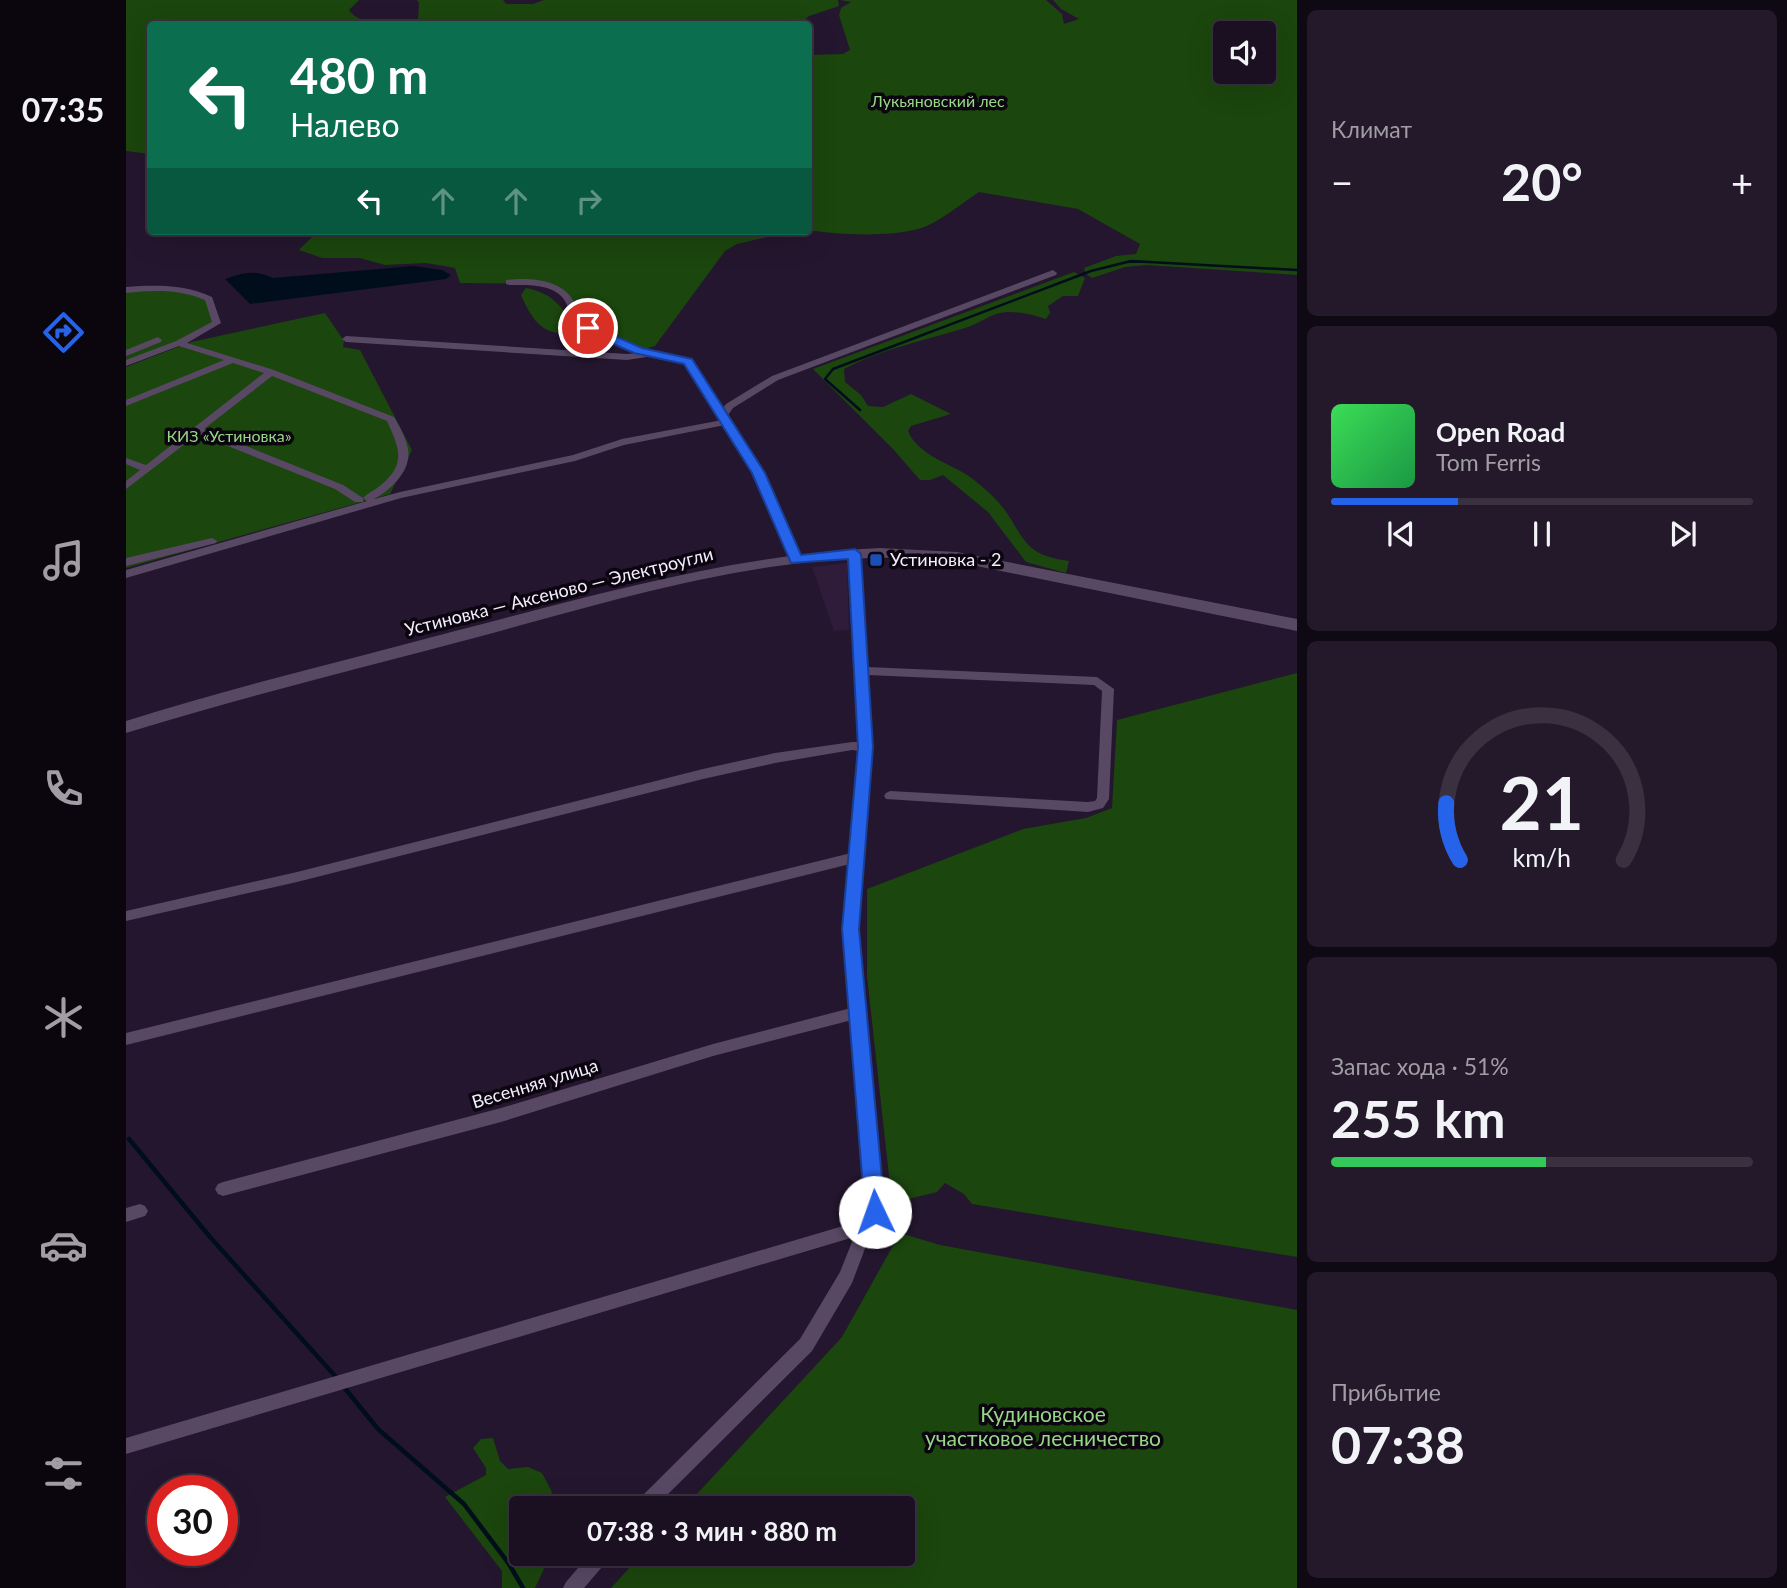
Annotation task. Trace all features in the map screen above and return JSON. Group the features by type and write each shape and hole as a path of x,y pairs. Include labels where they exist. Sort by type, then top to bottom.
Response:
{"main road":[{"name":"Устиновка — Аксеново — Электроугли","path":"126,727 250,690 594,599 713,573 855,554 928,552 957,556 1297,625"}],"street":[{"path":"726,419 729,406 775,378 1053,274"},
{"path":"509,282 542,284 555,289 568,298 576,320 638,351 688,362 759,473 796,560"},
{"path":"126,290 162,287 194,291 209,299 217,323 179,343 126,363"},
{"path":"346,339 627,357 652,354"},
{"path":"126,353 158,340"},
{"path":"126,562 359,500 382,491 389,484 404,456 391,419 271,372 179,343"},
{"path":"126,403 233,360"},
{"path":"126,486 271,372"},
{"path":"126,573 400,495 575,458 622,442 726,419"},
{"path":"197,430 339,487 359,500"},
{"path":"126,461 148,469"},
{"path":"654,1496 806,1345 846,1276 866,1225 875,1212 851,929 866,747 855,554"},
{"path":"862,671 1097,681 1108,689 1102,799 1099,805 1088,807 890,796"},
{"path":"126,916 297,877 703,774 775,758 852,746 866,747"},
{"path":"126,1038 856,857"},
{"name":"Весенняя улица","path":"223,1189 501,1115 713,1050 858,1012"},
{"path":"126,1446 830,1238 866,1225"},
{"path":"572,1588 591,1566"}],"shaded area":[{"path":"847,563 849,630 834,631 812,567"}],"green space":[{"path":"126,0 359,0 349,10 366,21 147,21 147,154 126,151"},
{"path":"417,0 503,0 506,4 533,4 544,0 838,0 839,6 809,16 803,21 418,21"},
{"name":"Лукьяновский лес","path":"840,0 1046,0 1062,14 1064,24 1079,19 1061,9 1053,0 1297,0 1297,275 1146,265 1125,267 1092,278 1086,274 1084,268 1116,256 1136,254 1140,244 1078,209 979,192 941,218 918,229 863,234 812,230 812,55 843,54 850,50 839,15 841,8 851,2"},
{"path":"314,235 776,235 737,244 725,251 655,346 638,351 588,328 568,298 542,284 460,283 455,268 426,263 385,265 360,258 322,258 299,250"},
{"path":"1074,272 1085,278 1078,296 1063,296 1048,306 1050,313 1046,319 1008,312 996,314 968,327 889,350 844,369 845,382 861,395 868,406 883,407 911,394 951,414 911,426 908,431 912,439 925,451 964,473 991,494 1033,549 1046,556 1069,561 1066,573 1026,562 988,512 943,475 930,480 920,480 813,369"},
{"path":"162,287 209,299 217,323 179,343 126,363 126,291"},
{"path":"526,288 541,292 560,306 568,319 570,327 567,332 550,331 538,323 521,295"},
{"name":"КИЗ «Устиновка»","path":"325,313 344,341 343,347 360,350 412,450 390,494 126,568 126,367 191,342"},
{"path":"1297,673 1297,1257 972,1204 964,1194 945,1183 937,1192 892,1203 867,976 867,889 1023,829 1086,818 1112,808 1117,720"},
{"name":"Кудиновское участковое лесничество","path":"900,1233 940,1245 1297,1310 1297,1588 611,1588 631,1566 915,1566 915,1496 695,1496 842,1337"},
{"path":"493,1438 500,1461 508,1469 528,1467 542,1473 551,1490 552,1496 509,1496 509,1566 545,1566 535,1588 502,1588 502,1571 445,1497 486,1475 486,1468 473,1448 481,1439"}],"water":[{"path":"414,266 442,270 451,275 446,279 250,304 225,279 249,273 273,278"}],"waterway":[{"path":"860,410 825,379 833,369 1091,271 1127,262"},
{"path":"1127,262 1149,262"},
{"path":"1127,262 1149,262"},
{"path":"1149,262 1297,270"},
{"path":"129,1139 210,1237 336,1377"},
{"path":"343,1386 378,1429 464,1504 509,1564 523,1588"}],"place":[{"name":"Устиновка - 2","path":"876,560"}],"route":[{"path":"588,328 638,351 688,362 697,372 759,473 796,560 855,554 866,747 851,929 875,1212"}]}
